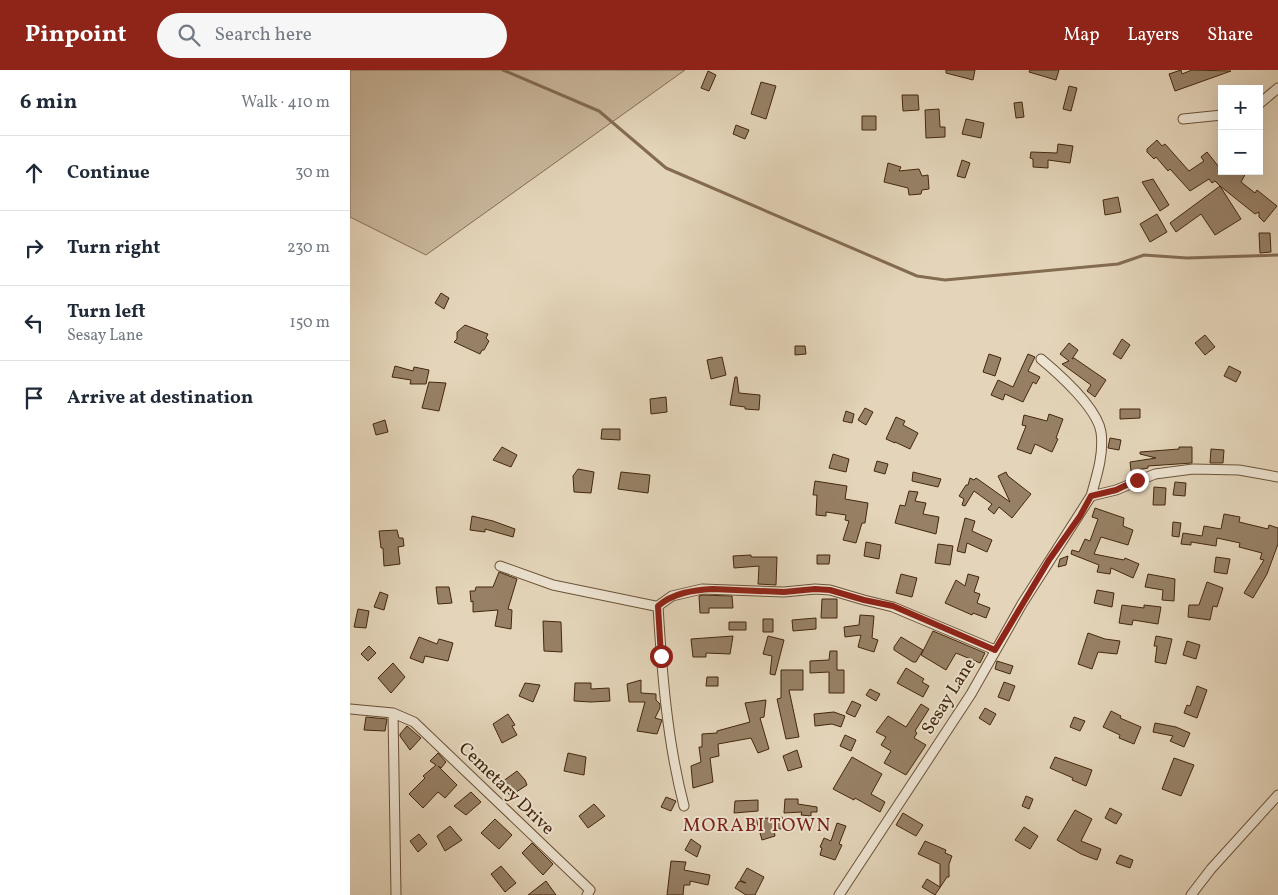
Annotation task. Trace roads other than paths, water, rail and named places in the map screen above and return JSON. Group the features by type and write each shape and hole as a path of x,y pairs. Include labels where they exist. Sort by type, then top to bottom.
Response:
{"street":[{"path":"1263,101 1278,88"},
{"path":"1183,119 1218,116"},
{"name":"Sesay Lane","path":"839,895 971,694 1049,560 1080,516 1091,496 1100,461 1101,431 1092,413 1066,380 1041,359"},
{"path":"1091,496 1116,490 1155,474 1193,469 1239,470 1278,477"},
{"path":"500,566 553,585 650,606 658,606 672,596 702,589 784,592 815,589 830,590 893,606 995,650"},
{"path":"658,606 663,682 675,773 684,806"},
{"path":"350,709 393,713 396,895"},
{"name":"Cemetary Drive","path":"393,713 414,722 590,890 586,895"},
{"path":"1191,895 1211,869 1278,795"}],"waterway":[{"path":"503,70 599,111 666,168 917,276 945,280 1118,264 1144,255 1187,258 1278,255"}],"district":[{"name":"MORABI TOWN","path":"757,824"}]}
